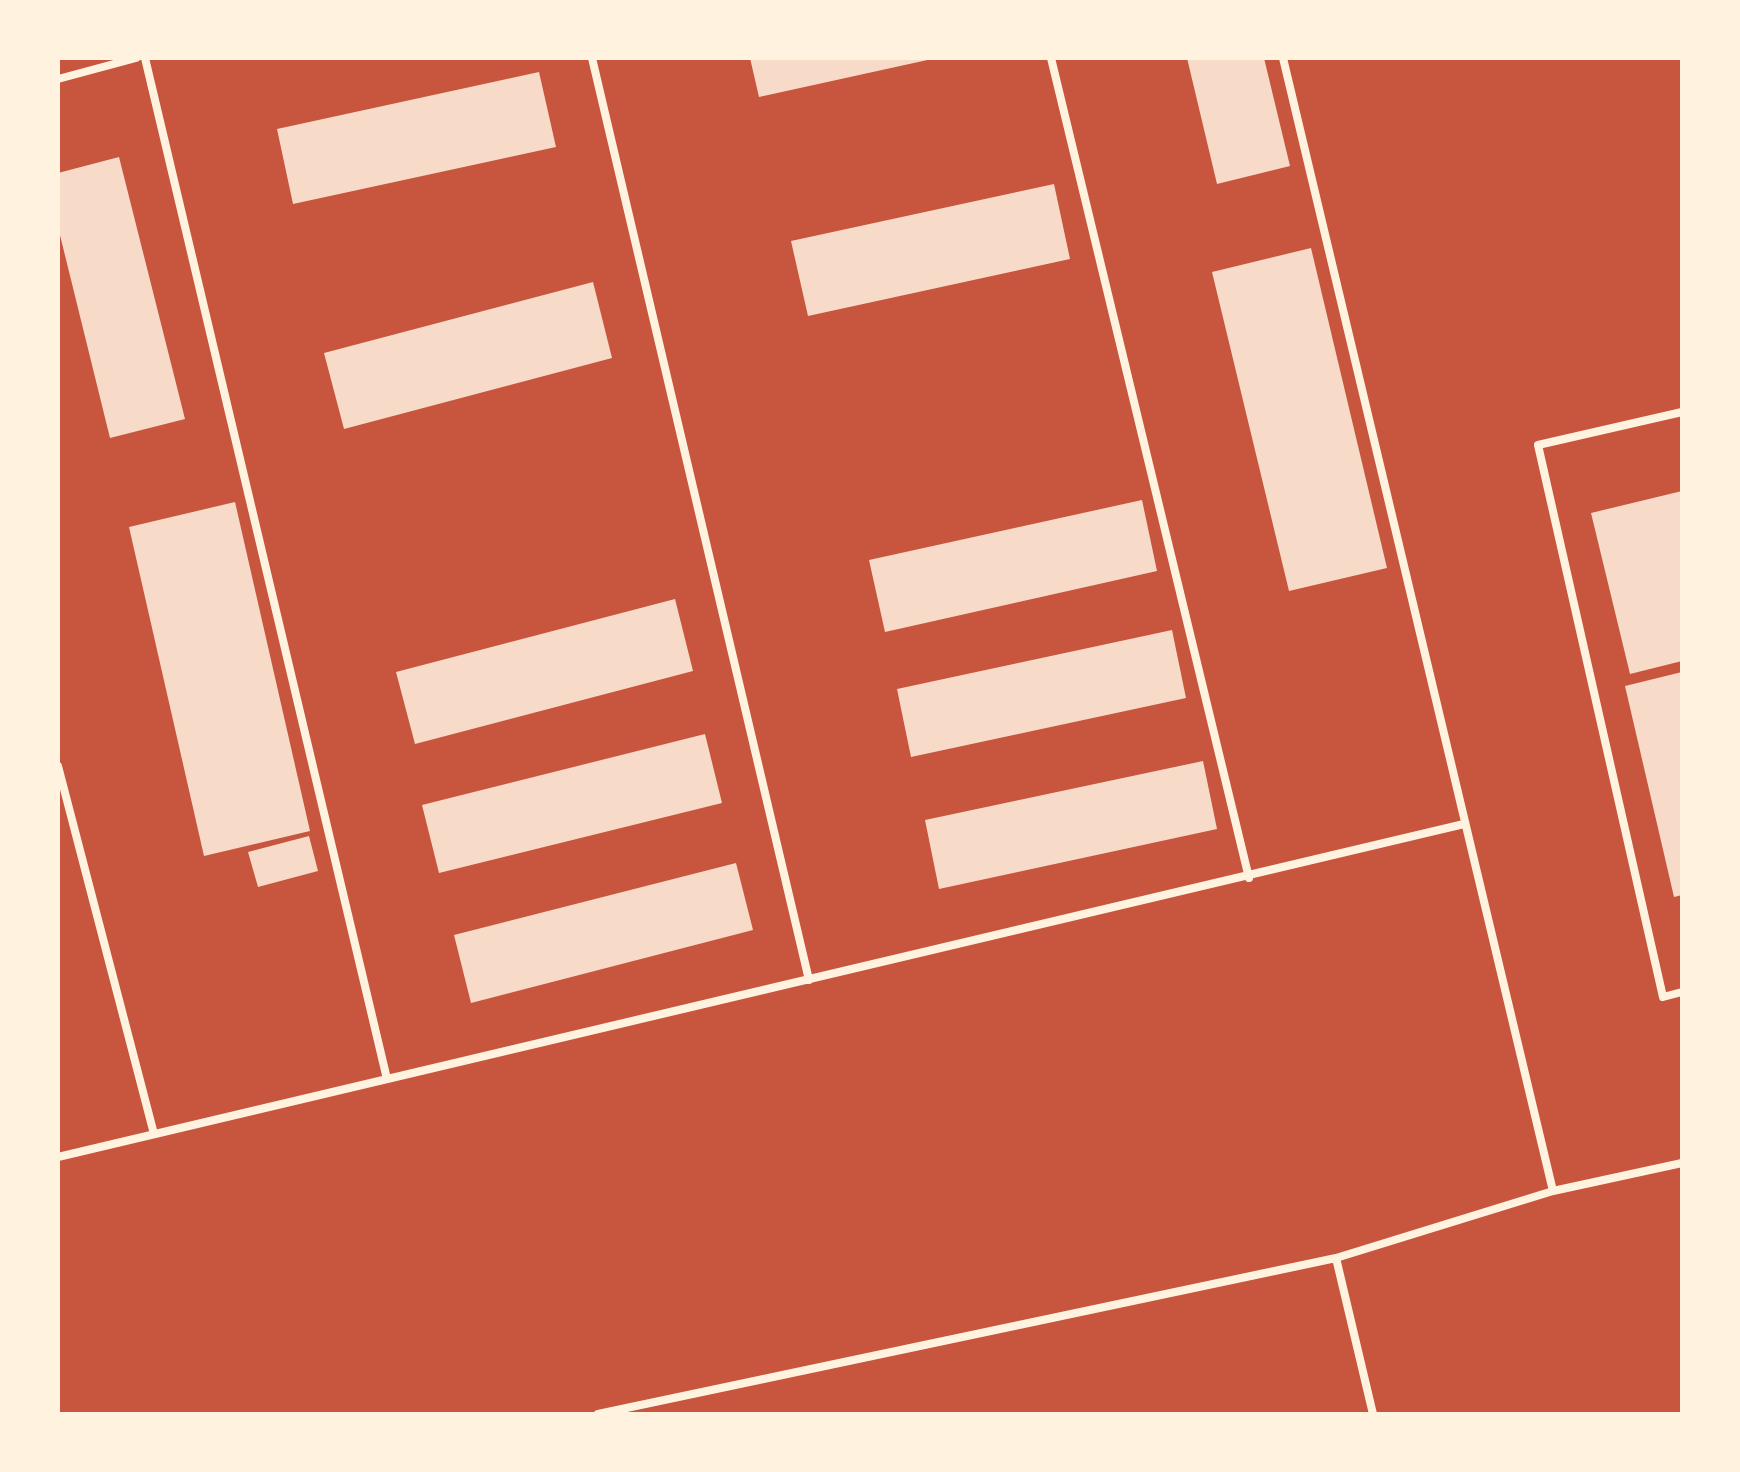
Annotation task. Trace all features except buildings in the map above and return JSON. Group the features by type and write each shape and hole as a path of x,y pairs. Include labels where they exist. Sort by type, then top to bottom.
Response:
{"lane":[{"path":"58,79 136,58"},
{"path":"146,58 387,1078"},
{"path":"592,58 809,980"},
{"path":"1051,58 1249,878"},
{"path":"1282,58 1553,1191"},
{"path":"1682,412 1538,446 1663,997 1682,992"},
{"path":"58,766 154,1134"},
{"path":"58,1156 1249,878 1464,824"},
{"path":"598,1414 1336,1258 1553,1191 1682,1163"},
{"path":"1336,1258 1372,1414"}]}
